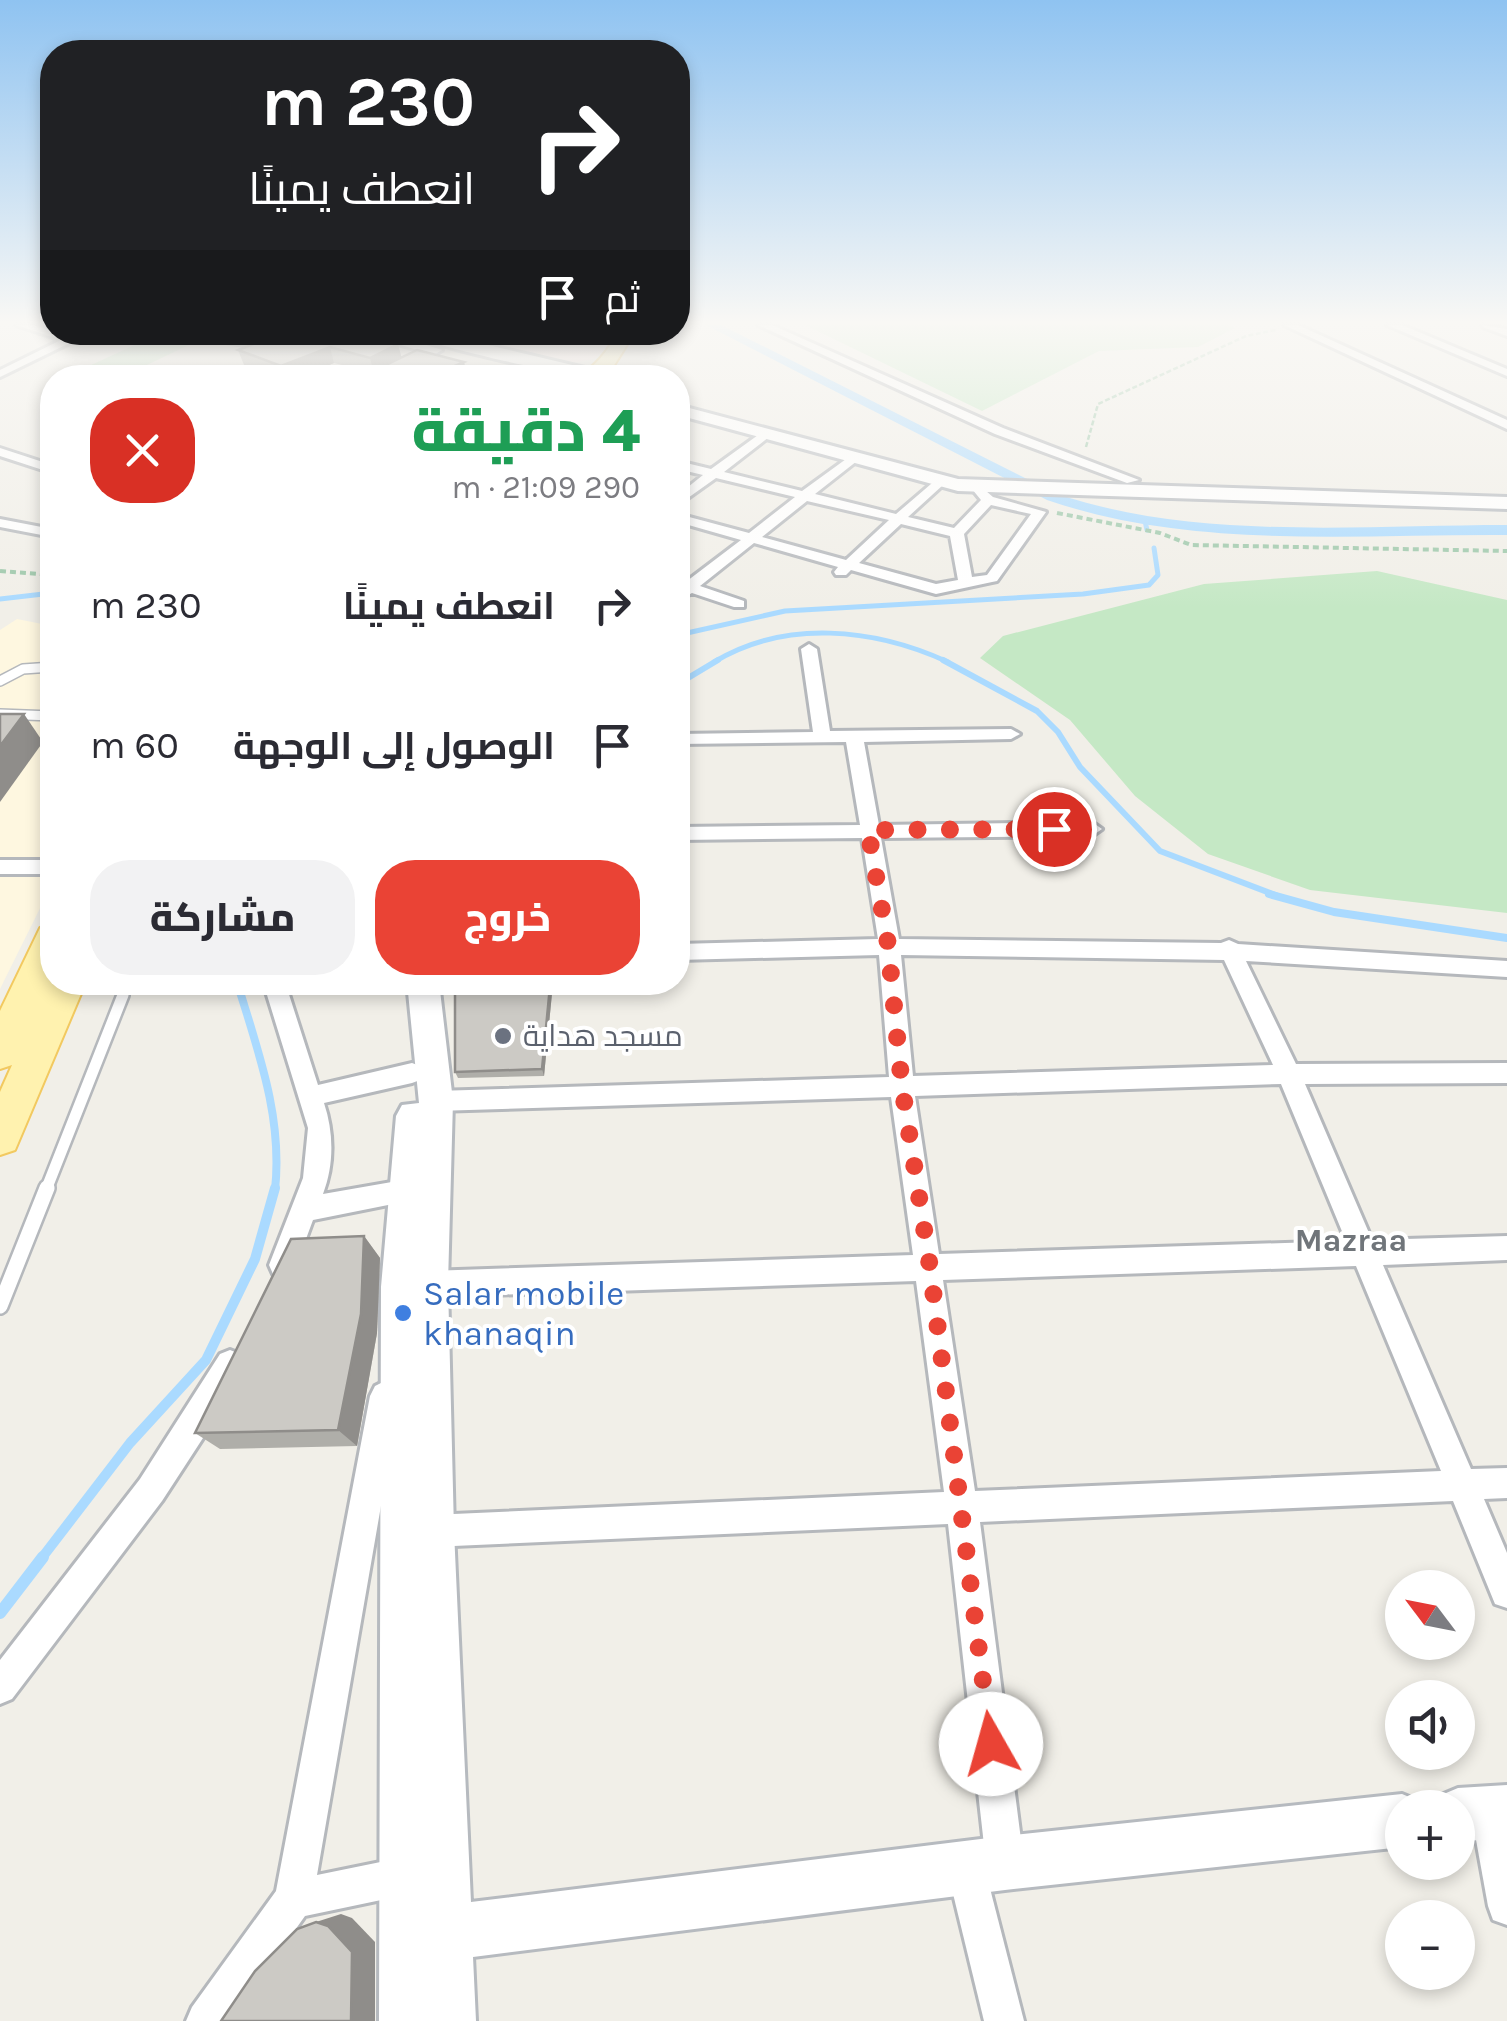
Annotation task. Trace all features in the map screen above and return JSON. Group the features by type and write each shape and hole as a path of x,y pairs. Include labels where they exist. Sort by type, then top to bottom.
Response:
{"main road":[{"path":"712,419 853,458 942,476 1002,476 1049,490 1507,503"},
{"path":"748,419 942,476 982,493 1024,483 1132,480 1507,489"},
{"path":"0,1054 40,965"},
{"path":"0,1137 62,995"},
{"path":"406,995 424,1087 415,1102 408,1191 431,1531 447,2021"},
{"path":"408,2021 405,1876 423,995"},
{"path":"444,1933 985,1866 1385,1823"}],"street":[{"path":"973,419 1132,480"},
{"path":"690,492 765,434"},
{"path":"0,452 40,465"},
{"path":"690,582 853,458"},
{"path":"690,468 957,533"},
{"path":"835,578 942,476"},
{"path":"690,521 936,589 966,584 992,578 1039,512 982,493 957,533 966,584"},
{"path":"0,523 40,531"},
{"path":"690,591 738,604"},
{"path":"809,650 822,735"},
{"path":"690,739 1012,734"},
{"path":"854,735 888,944 902,1087 962,1508 985,1866 1004,2021"},
{"path":"690,834 1092,829"},
{"path":"0,867 40,866"},
{"path":"690,952 888,944 1228,948 1507,968"},
{"path":"1228,948 1288,1074 1507,1592"},
{"path":"272,1286 307,1209 320,1151 313,1096 278,995"},
{"path":"313,1096 424,1087 902,1087 1288,1074 1507,1072"},
{"path":"307,1209 408,1191"},
{"path":"206,2021 294,1900 415,1296 930,1267 1507,1248"},
{"path":"0,1688 100,1562 174,1460 246,1335"},
{"path":"431,1531 1507,1484"},
{"path":"1484,1813 1507,1906"},
{"path":"294,1900 405,1876"}],"lane":[{"path":"0,681 23,669 40,668"},
{"path":"0,714 40,716"},
{"path":"0,1306 123,995"},
{"path":"0,1271 17,1270"}],"path":[{"path":"1078,462 1094,419"},
{"path":"1039,512 1160,534 1192,545 1507,551"},
{"path":"0,571 40,573"}],"shaded area":[{"path":"17,619 40,624 40,908 0,989 0,630"}],"green space":[{"path":"1377,571 1507,600 1507,913 1310,890 1208,854 1135,796 1070,720 980,658 1003,636 1204,584"}],"building":[{"path":"0,714 24,714 0,746"},
{"name":"مسجد هداية","path":"455,995 549,995 542,1069 455,1072"},
{"path":"364,1236 361,1314 338,1430 195,1433 291,1239"},
{"path":"316,1922 328,1926 352,1952 351,2021 221,2021 255,1971 297,1929"}],"waterway":[{"path":"898,419 1052,497 1093,511 1145,521 1224,529 1507,530"},
{"path":"1145,521 1147,530"},
{"path":"690,632 785,611 1083,594 1149,585 1158,575 1154,548"},
{"path":"0,599 40,594"},
{"path":"714,662 770,639 830,633 890,642 948,662"},
{"path":"690,677 718,660"},
{"path":"943,660 1037,711 1058,732 1080,767 1160,851 1278,896"},
{"path":"1269,894 1334,912 1507,938"},
{"path":"241,995 272,1110 277,1163 275,1190"},
{"path":"41,1559 130,1443 206,1360 255,1259 275,1188"},
{"path":"0,1613 43,1557"}],"place":[{"name":"مسجد هداية","path":"503,1036"},
{"name":"Salar mobile khanaqin","path":"403,1313"}],"district":[{"name":"Mazraa","path":"1351,1240"}],"route":[{"path":"991,1744 930,1267 902,1087 888,944 868,830 1054,829"}]}
